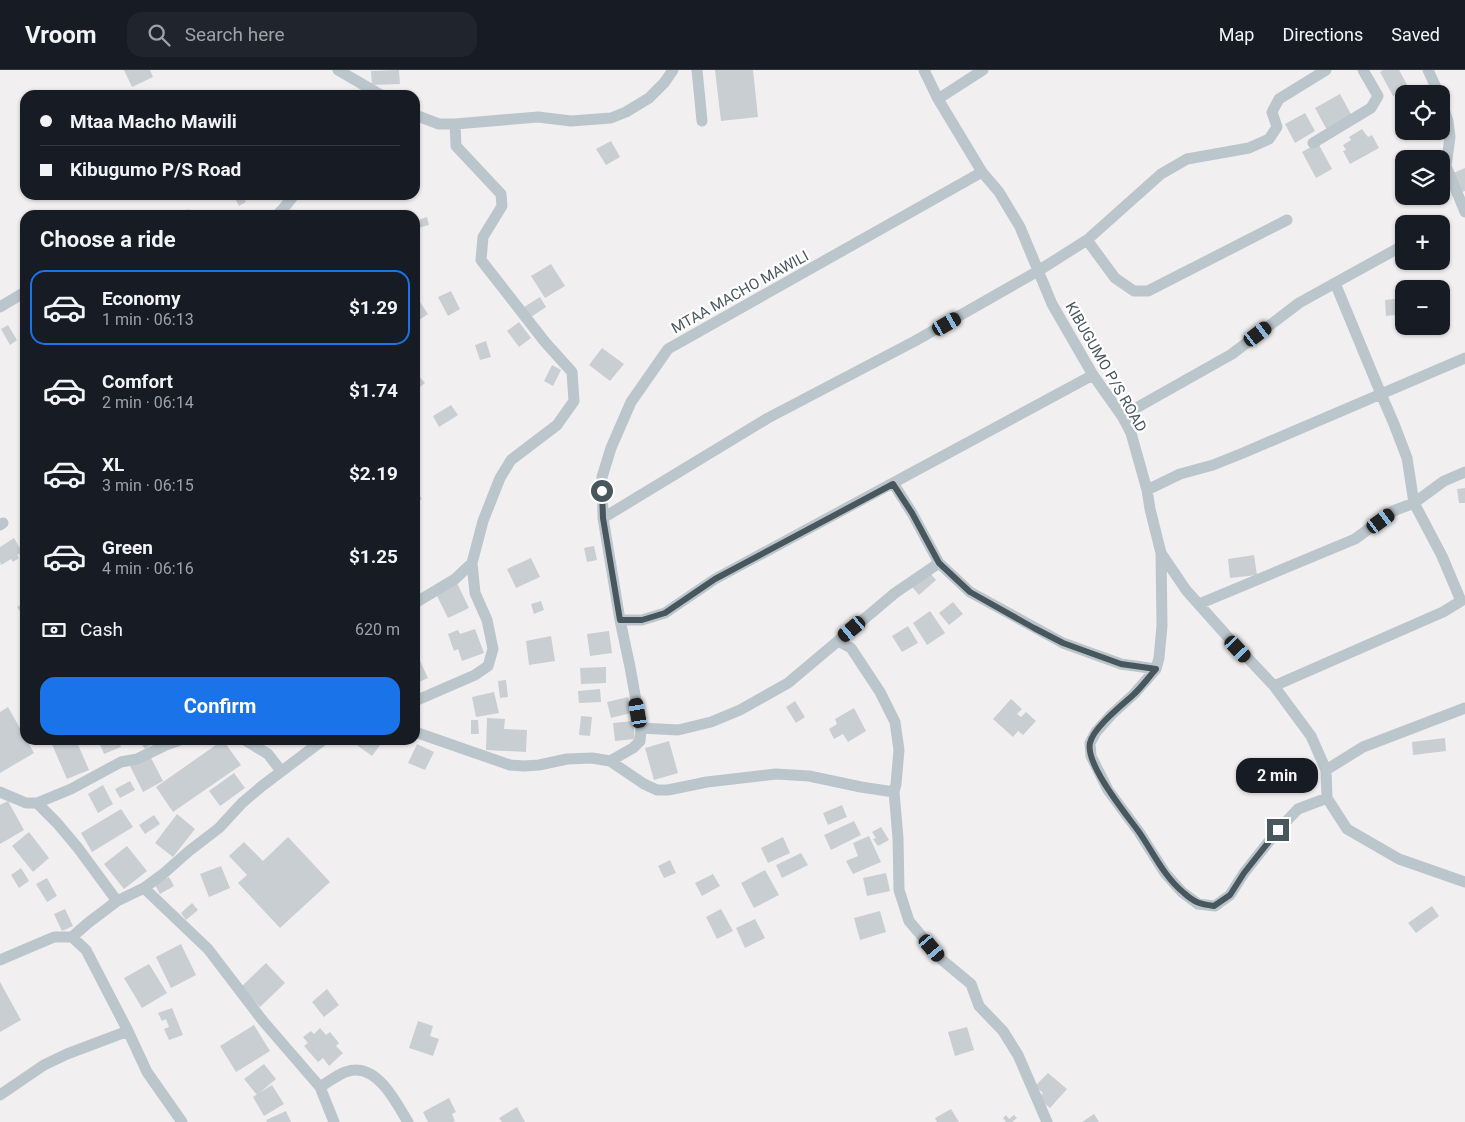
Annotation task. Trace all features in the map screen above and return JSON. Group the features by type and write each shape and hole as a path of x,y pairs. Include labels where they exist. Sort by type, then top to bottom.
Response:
{"street":[{"path":"338,70 372,90"},
{"path":"420,117 439,124 538,117 571,122 611,118 626,112 649,98 664,83 673,70"},
{"path":"697,70 702,121"},
{"name":"KIBUGUMO P/S ROAD","path":"924,70 938,99 982,172 999,192 1020,227 1052,304 1093,375 1122,416 1131,433 1147,490 1161,553 1162,626 1156,669"},
{"path":"938,99 983,70"},
{"path":"603,518 768,418 931,332 1038,271 1087,240 1162,174 1187,159 1249,148 1269,139 1277,127 1272,112 1279,100 1326,70"},
{"path":"1313,143 1371,108 1378,96 1363,70"},
{"path":"1428,70 1435,85"},
{"path":"420,699 475,675 488,666 493,649 487,620 475,593 472,563 483,521 500,478 511,460 557,424 574,401 572,372 545,342 482,260 483,237 502,206 500,194 456,146 455,124"},
{"path":"1450,140 1446,166 1465,212"},
{"name":"MTAA MACHO MAWILI","path":"641,728 603,518 602,478 611,448 630,402 668,349 982,172"},
{"path":"282,210 290,200"},
{"path":"1087,240 1115,278 1134,291 1148,291 1287,220"},
{"path":"1122,416 1232,354 1299,303 1395,250"},
{"path":"1274,686 1464,604 1442,556 1414,503 1407,458 1335,283"},
{"path":"0,306 20,295"},
{"path":"1147,490 1180,474 1243,454 1465,358"},
{"path":"620,620 642,620 665,613 715,579 1093,375"},
{"path":"1199,604 1355,539 1394,511 1414,503 1444,481 1465,472"},
{"path":"893,484 912,513 939,563 970,592 1063,643 1121,664 1156,669"},
{"path":"1161,553 1186,590 1274,686 1311,736 1326,770 1326,798 1347,829 1399,859 1465,882"},
{"path":"420,600 455,579 472,563"},
{"path":"610,761 633,748 640,741 641,728 678,730 711,722 740,710 788,683 895,594 939,563"},
{"path":"838,641 851,648 880,692 895,722 899,750 894,792 898,838 899,890 909,921 942,960 971,984 980,1006 1002,1031 1018,1055 1047,1122"},
{"path":"1156,669 1134,694 1111,714 1096,732 1090,742 1091,756 1108,790 1139,832 1165,873 1182,892 1198,904 1214,906 1230,895 1244,873 1278,830 1298,809 1326,798"},
{"path":"1326,770 1363,747 1465,708"},
{"path":"420,734 510,765 538,765 567,759 592,758 610,761 644,784 657,790 776,774 809,776 894,792"},
{"path":"0,792 26,804 37,803 71,790 121,762 137,759 164,745"},
{"path":"253,745 268,754 281,771"},
{"path":"0,960 54,937 72,937 117,901 144,888 212,834 255,792 311,745"},
{"path":"37,803 57,822 117,901"},
{"path":"144,888 208,948 263,1021 320,1087 334,1122"},
{"path":"72,937 86,950 128,1031 146,1072 182,1122"},
{"path":"0,1095 44,1065 67,1054 128,1031"},
{"path":"320,1087 342,1074 354,1070 368,1072 384,1085 408,1122"}],"building":[{"path":"124,70 150,70 153,77 132,87"},
{"path":"399,70 400,84 372,85 371,71"},
{"path":"715,70 753,70 758,117 721,121"},
{"path":"1383,70 1399,70 1407,85 1395,85 1395,95 1393,96 1380,72"},
{"path":"1340,94 1352,116 1327,130 1315,108"},
{"path":"1305,113 1315,131 1295,143 1285,124"},
{"path":"1362,129 1368,137 1372,135 1379,148 1350,164 1343,151 1346,150 1343,145 1351,140 1349,137"},
{"path":"611,141 620,157 606,165 596,149"},
{"path":"1318,143 1332,169 1316,178 1302,152"},
{"path":"1465,168 1465,191 1459,193 1451,174"},
{"path":"236,200 245,200 246,202 239,206"},
{"path":"427,217 429,225 420,227 420,219"},
{"path":"551,264 565,286 545,298 531,276"},
{"path":"451,291 460,309 448,316 438,297"},
{"path":"540,297 546,307 528,319 521,309"},
{"path":"1395,299 1395,315 1386,316 1385,300"},
{"path":"420,302 428,314 420,319"},
{"path":"519,322 531,338 519,347 507,331"},
{"path":"8,325 17,340 10,345 1,329"},
{"path":"486,341 491,357 480,360 475,345"},
{"path":"602,348 624,364 610,381 589,365"},
{"path":"552,365 561,370 553,386 544,381"},
{"path":"420,378 425,383 420,387"},
{"path":"451,405 458,415 439,427 433,416"},
{"path":"1465,488 1465,503 1459,503 1457,489"},
{"path":"14,538 20,548 20,553 17,555 19,558 13,562 11,559 1,565 0,547"},
{"path":"594,546 597,560 587,562 584,548"},
{"path":"1254,555 1257,575 1230,578 1228,559"},
{"path":"531,558 540,577 516,588 507,569"},
{"path":"929,572 936,580 919,595 912,587"},
{"path":"457,583 469,608 448,618 436,594"},
{"path":"541,601 544,610 534,614 531,604"},
{"path":"953,602 963,614 949,625 939,613"},
{"path":"930,611 945,633 927,645 913,623"},
{"path":"908,626 918,643 902,652 892,636"},
{"path":"475,629 484,653 462,661 458,649 454,651 448,634 458,630 460,634"},
{"path":"609,631 612,653 590,656 587,634"},
{"path":"551,636 555,661 529,665 526,641"},
{"path":"420,661 428,678 420,682"},
{"path":"606,667 606,683 581,684 580,668"},
{"path":"506,680 508,697 500,698 498,681"},
{"path":"600,689 601,702 579,703 578,691"},
{"path":"494,692 499,713 476,717 472,697"},
{"path":"628,697 631,713 611,718 607,702"},
{"path":"1011,699 1022,709 1017,714 1021,717 1026,712 1036,721 1023,735 1018,731 1013,737 993,719"},
{"path":"795,701 805,717 796,723 786,707"},
{"path":"8,707 20,728 20,745 30,745 34,753 0,773 0,712"},
{"path":"854,708 866,731 848,742 843,734 834,739 829,729 837,724 835,719"},
{"path":"581,716 592,717 590,736 579,735"},
{"path":"487,718 505,719 504,729 527,730 526,752 486,750"},
{"path":"471,720 478,720 479,734 471,734"},
{"path":"633,721 635,739 615,741 613,723"},
{"path":"1445,738 1446,751 1413,755 1412,742"},
{"path":"669,741 678,773 654,780 645,748"},
{"path":"52,745 78,745 89,770 67,779"},
{"path":"100,745 120,745 121,747 104,754"},
{"path":"142,745 150,745 145,749"},
{"path":"216,745 227,745 241,765 173,812 156,787"},
{"path":"357,745 380,745 372,756"},
{"path":"417,745 434,752 425,770 408,763"},
{"path":"150,756 163,781 143,792 130,766"},
{"path":"1275,758 1279,770 1255,778 1251,765"},
{"path":"234,773 245,788 220,806 209,791"},
{"path":"130,781 135,790 120,798 115,789"},
{"path":"103,785 113,804 98,813 88,794"},
{"path":"8,801 24,830 0,844 0,805"},
{"path":"842,805 847,817 828,825 823,813"},
{"path":"121,809 133,827 92,852 81,833"},
{"path":"177,814 195,829 173,857 155,843"},
{"path":"154,815 160,824 145,834 139,825"},
{"path":"854,821 861,835 831,850 824,835"},
{"path":"881,827 889,840 878,846 873,839 876,838 872,832"},
{"path":"29,832 49,858 33,872 12,846"},
{"path":"869,836 881,862 853,874 846,861 858,856 853,843"},
{"path":"288,837 330,882 280,928 238,883 247,875 229,856 244,842 263,861"},
{"path":"783,837 790,853 768,863 761,848"},
{"path":"127,846 147,871 124,889 104,864"},
{"path":"801,853 808,865 782,878 776,865"},
{"path":"670,860 676,873 664,878 658,866"},
{"path":"221,866 230,888 209,897 200,874"},
{"path":"21,868 29,881 19,888 11,875"},
{"path":"765,870 779,895 754,908 741,883"},
{"path":"886,873 890,891 867,896 863,878"},
{"path":"713,874 720,886 702,896 695,883"},
{"path":"169,877 174,886 160,894 155,885"},
{"path":"47,878 57,896 47,902 36,884"},
{"path":"192,903 198,910 186,920 181,913"},
{"path":"1432,906 1439,916 1416,933 1408,923"},
{"path":"65,909 73,926 62,931 54,914"},
{"path":"721,909 733,931 717,939 706,917"},
{"path":"880,911 886,932 860,940 854,918"},
{"path":"755,919 765,938 745,948 736,928"},
{"path":"181,944 196,975 171,988 156,957"},
{"path":"266,963 285,983 260,1007 241,987"},
{"path":"149,964 167,993 142,1008 124,978"},
{"path":"0,982 21,1020 0,1032"},
{"path":"327,989 339,1005 324,1017 312,1002"},
{"path":"172,1008 183,1035 169,1040 164,1029 169,1027 166,1019 162,1021 158,1013"},
{"path":"418,1021 433,1026 430,1036 439,1039 433,1056 409,1048"},
{"path":"254,1025 270,1051 236,1072 220,1046"},
{"path":"967,1027 974,1050 955,1056 948,1032"},
{"path":"320,1028 326,1035 330,1032 339,1043 336,1046 343,1053 329,1066 323,1058 318,1062 304,1046 308,1043 303,1037 311,1031 314,1034"},
{"path":"264,1064 276,1079 257,1095 244,1079"},
{"path":"1048,1073 1067,1089 1050,1108 1038,1098 1043,1093 1035,1086"},
{"path":"272,1085 284,1104 264,1116 253,1097"},
{"path":"449,1098 456,1112 452,1114 455,1121 428,1122 423,1112"},
{"path":"517,1107 525,1122 502,1122 499,1118"},
{"path":"951,1109 959,1122 937,1122 935,1118"},
{"path":"286,1111 291,1122 267,1122 266,1120"},
{"path":"1094,1114 1099,1122 1082,1122"},
{"path":"1006,1115 1009,1119 1014,1115 1017,1118 1012,1122 1006,1122 1003,1118"}],"route":[{"path":"602,491 603,518 620,620 642,620 665,613 715,579 893,484 912,513 939,563 970,592 1063,643 1121,664 1156,669 1134,694 1111,714 1096,732 1090,742 1091,756 1108,790 1139,832 1165,873 1182,892 1198,904 1214,906 1230,895 1244,873 1278,830"}]}
